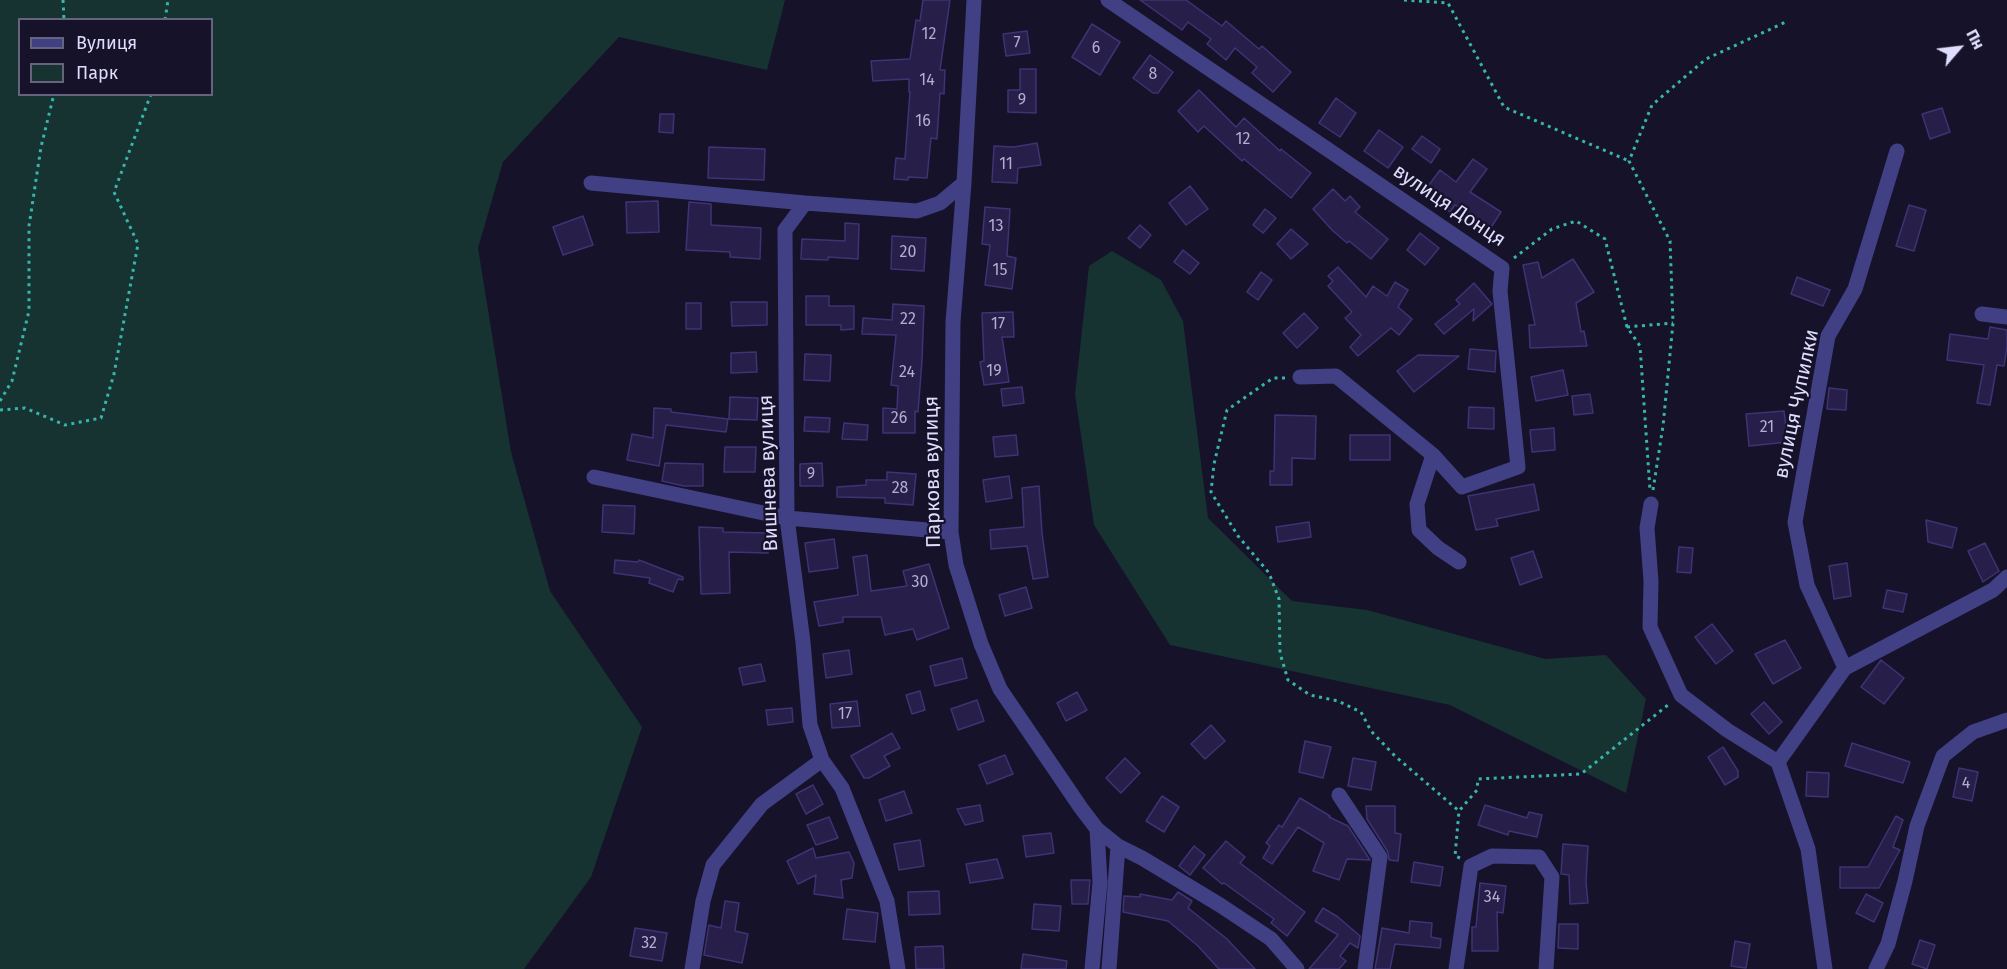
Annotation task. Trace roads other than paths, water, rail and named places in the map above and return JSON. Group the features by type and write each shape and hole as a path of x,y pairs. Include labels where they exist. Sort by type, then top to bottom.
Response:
{"street":[{"name":"Паркова вулиця","path":"974,0 964,183 953,322 951,532 956,565 981,644 1000,689 1097,829 1118,846 1142,858 1237,916 1270,939 1297,969"},
{"name":"вулиця Донця","path":"1108,0 1502,268 1500,291 1518,467 1462,487 1433,454 1336,376 1300,377"},
{"name":"вулиця Чупилки","path":"1845,668 1807,585 1795,522 1828,336 1855,289 1897,151"},
{"path":"591,183 916,211 940,203 964,183"},
{"name":"Вишнева вулиця","path":"805,203 785,230 788,518 803,642 810,725 822,760 842,788 887,901 898,969"},
{"path":"1982,314 2007,317"},
{"path":"1433,454 1417,504 1419,530 1438,548 1459,562"},
{"path":"594,477 788,518 951,532"},
{"path":"1651,504 1647,528 1651,581 1650,627 1681,695 1726,730 1778,762 1808,849 1825,969"},
{"path":"1778,762 1845,668 1993,590 2007,577"},
{"path":"1876,969 1888,944 1917,826 1943,756 1973,732 2007,720"},
{"path":"692,969 713,865 762,804 822,760"},
{"path":"1339,795 1380,857 1365,969"},
{"path":"1092,969 1100,882 1097,829"},
{"path":"1109,969 1118,846"},
{"path":"1456,969 1471,866 1492,856 1539,857 1552,877 1546,969"}]}
